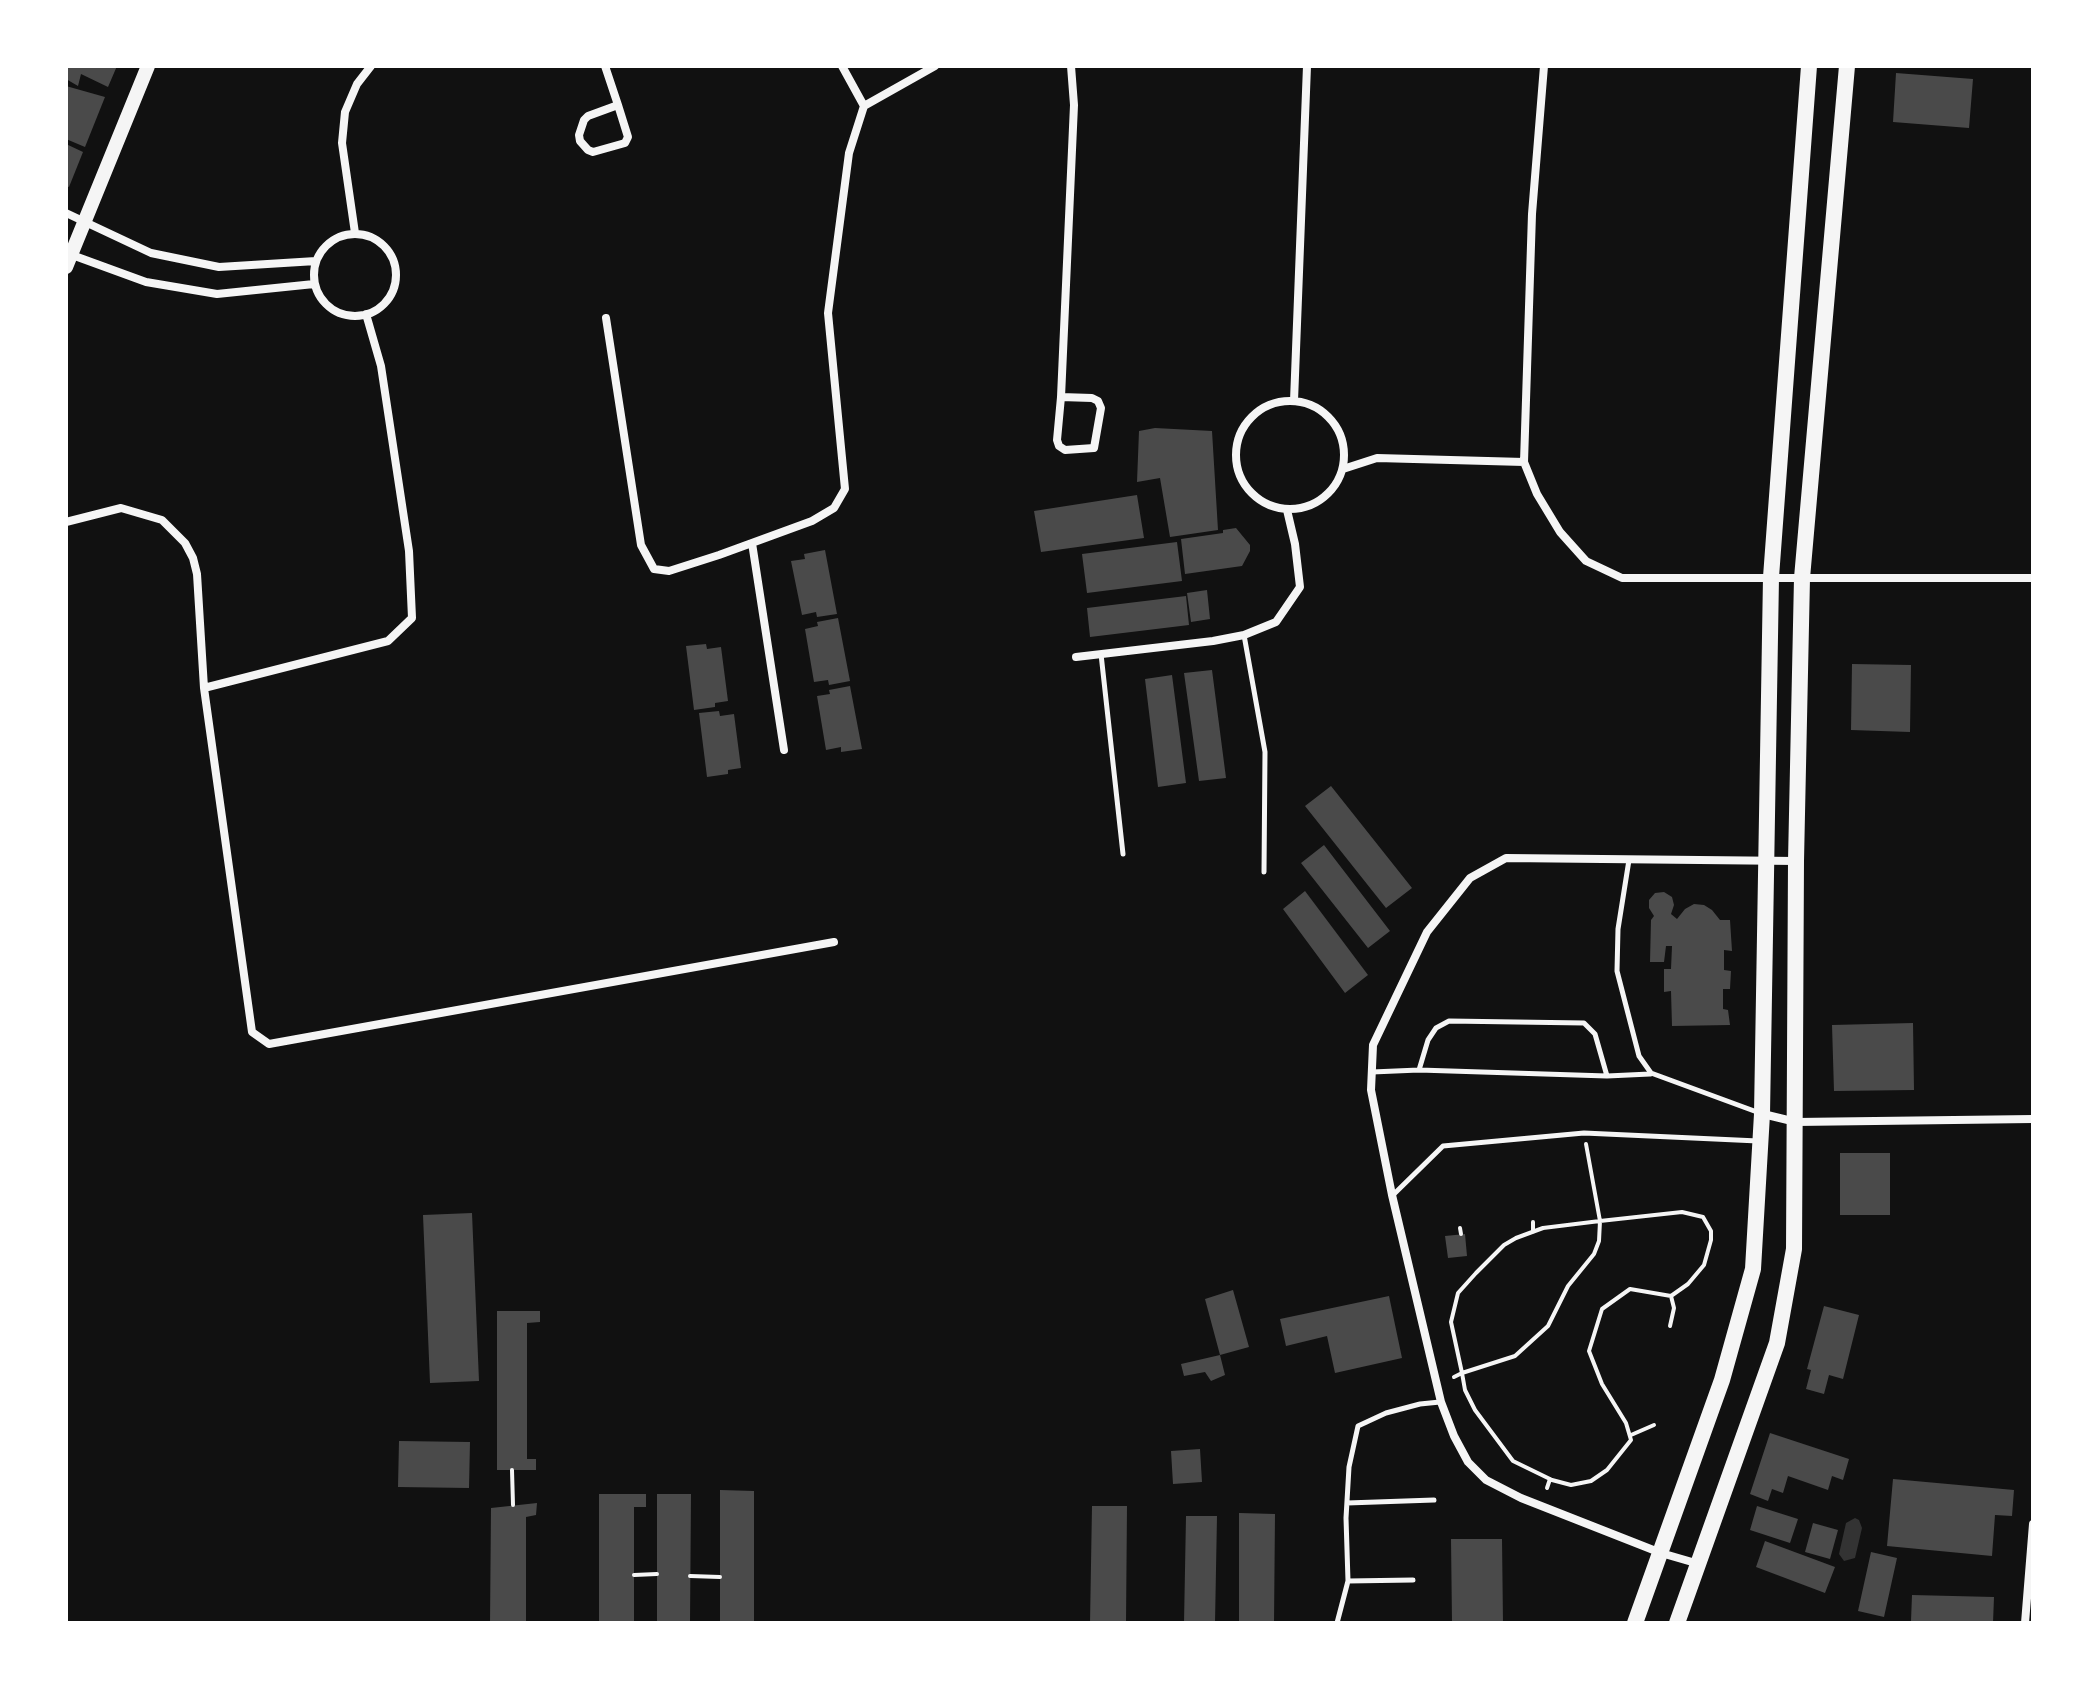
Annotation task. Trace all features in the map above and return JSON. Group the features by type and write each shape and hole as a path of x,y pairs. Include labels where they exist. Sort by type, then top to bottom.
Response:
{"main road":[{"path":"1635,1623 1722,1380 1753,1269 1762,1114 1771,577 1809,66"},
{"path":"1677,1623 1777,1343 1794,1249 1796,861 1802,578 1847,66"}],"street":[{"path":"148,66 69,261 146,282 217,294 314,284"},
{"path":"355,233 342,143 345,112 357,84 371,66"},
{"path":"605,66 618,105 628,135 626,142 593,152 588,150 579,135 584,120 618,105"},
{"path":"842,66 864,106"},
{"path":"606,318 641,545 654,569 669,571 752,543 812,521 834,508 845,489 828,313 849,153 864,106 935,66"},
{"path":"1061,397 1098,401 1101,408 1094,448 1065,450 1057,440 1074,105 1071,66"},
{"path":"1294,401 1307,66"},
{"path":"1544,66 1532,214 1524,462 1537,494 1560,532 1586,561 1622,578 2033,578"},
{"path":"66,213 151,253 219,267 316,261"},
{"path":"355,233 373,238 392,258 396,271 389,296 381,306 366,314 350,316 324,302 314,284 316,261 327,243 338,236 355,233"},
{"path":"204,688 388,641 412,618 409,551 381,366 366,314"},
{"path":"1294,401 1313,406 1328,416 1342,441 1343,469 1335,486 1322,500 1305,508 1287,510 1268,505 1253,495 1242,479 1237,461 1238,442 1246,425 1259,411 1276,403 1294,401"},
{"path":"1343,469 1377,458 1524,462"},
{"path":"66,522 121,508 162,520 185,543 193,558 197,574 204,688 252,1032 269,1044 834,942"},
{"path":"1076,657 1244,635 1276,622 1300,587 1287,510"},
{"path":"752,543 784,750"},
{"path":"1699,1564 1661,1553 1521,1498 1486,1480 1468,1462 1441,1402 1392,1195 1371,1090 1373,1045 1427,932 1470,878 1506,858 1796,861"},
{"path":"1762,1114 1796,1122 2033,1119"},
{"path":"2025,1623 2033,1524"}],"lane":[{"path":"1244,635 1265,752 1264,872"},
{"path":"1101,654 1123,854"},
{"path":"1629,859 1618,929 1617,971 1639,1056 1651,1073"},
{"path":"1419,1070 1428,1040 1436,1028 1449,1021 1584,1023 1595,1034 1607,1076"},
{"path":"1372,1072 1419,1070 1607,1076 1651,1073 1762,1114"},
{"path":"1392,1195 1443,1146 1584,1133 1759,1141"},
{"path":"1337,1623 1348,1581 1349,1467 1358,1426 1386,1413 1441,1402"},
{"path":"1347,1503 1434,1500"},
{"path":"1348,1581 1413,1580"}],"path":[{"path":"1454,1377 1515,1356 1548,1326 1568,1286 1594,1254 1599,1241 1600,1221 1584,1133"},
{"path":"1682,1212 1703,1217 1708,1223 1711,1240 1704,1265 1688,1284 1671,1296 1630,1289 1602,1309 1589,1351 1631,1440 1607,1470 1591,1481 1571,1485 1550,1479 1513,1461 1502,1449 1465,1390 1451,1327 1458,1293 1504,1245 1533,1232 1682,1212"},
{"path":"1533,1222 1533,1232"},
{"path":"1460,1228 1461,1234"},
{"path":"1670,1326 1674,1308 1671,1296"},
{"path":"1631,1435 1654,1425"},
{"path":"512,1470 513,1505"},
{"path":"1547,1488 1550,1479"},
{"path":"634,1575 657,1574"},
{"path":"690,1576 720,1577"}],"shaded area":[{"path":"1855,1518 1862,1528 1855,1558 1844,1561 1839,1554 1846,1523"}],"building":[{"path":"66,66 117,66 108,87 81,74 78,86 66,79"},
{"path":"1896,73 1973,79 1969,128 1893,122"},
{"path":"66,86 105,97 85,147 66,139"},
{"path":"66,144 83,152 69,187 66,186"},
{"path":"1155,428 1212,431 1218,530 1170,537 1160,478 1137,482 1139,431"},
{"path":"1137,495 1144,538 1041,552 1034,511"},
{"path":"1236,528 1250,545 1242,566 1185,574 1181,539"},
{"path":"1177,542 1182,581 1087,593 1082,554"},
{"path":"825,550 837,614 817,617 816,612 802,615 791,561 805,559 804,554"},
{"path":"1207,590 1210,619 1191,622 1187,593"},
{"path":"1186,596 1189,625 1090,637 1087,608"},
{"path":"838,618 850,681 829,685 828,680 814,682 805,629 818,626 817,622"},
{"path":"706,644 707,649 721,647 728,701 715,703 715,707 694,710 686,646"},
{"path":"1852,664 1911,665 1910,732 1851,730"},
{"path":"1212,670 1226,778 1199,781 1184,673"},
{"path":"1172,675 1186,783 1158,787 1145,679"},
{"path":"850,686 862,749 841,752 841,747 826,750 817,696"},
{"path":"719,711 720,716 734,714 741,768 728,770 728,774 707,777 699,713"},
{"path":"1331,786 1412,888 1386,908 1305,806"},
{"path":"1324,845 1390,931 1368,948 1301,863"},
{"path":"1305,891 1368,975 1345,993 1283,909"},
{"path":"1664,892 1672,897 1674,905 1671,914 1677,919 1694,904 1704,905 1720,920 1730,920 1732,951 1724,950 1724,970 1731,971 1730,989 1723,989 1723,1009 1728,1010 1730,1025 1672,1026 1671,991 1664,992 1664,969 1671,969 1672,946 1666,946 1664,962 1650,962 1651,920 1654,916 1649,900 1655,893"},
{"path":"1913,1023 1914,1090 1834,1091 1832,1025"},
{"path":"1840,1153 1890,1153 1890,1215 1840,1215"},
{"path":"472,1213 479,1381 430,1383 423,1215"},
{"path":"1465,1234 1467,1256 1448,1258 1445,1236"},
{"path":"1233,1290 1249,1347 1220,1355 1205,1299"},
{"path":"1389,1296 1402,1358 1335,1373 1327,1336 1286,1346 1280,1319"},
{"path":"1824,1306 1859,1315 1843,1379 1829,1375 1824,1394 1806,1389 1811,1370 1807,1369"},
{"path":"497,1311 540,1311 540,1322 527,1323 527,1459 536,1459 536,1470 497,1470"},
{"path":"1220,1355 1225,1375 1211,1381 1205,1372 1184,1376 1181,1364"},
{"path":"1770,1433 1849,1459 1843,1480 1832,1476 1828,1490 1788,1476 1783,1493 1772,1489 1768,1501 1750,1494"},
{"path":"399,1441 470,1442 469,1488 398,1487"},
{"path":"1200,1449 1202,1482 1173,1484 1171,1451"},
{"path":"1893,1479 2014,1490 2012,1516 1995,1515 1992,1556 1887,1546"},
{"path":"720,1490 754,1491 754,1623 720,1623"},
{"path":"599,1494 646,1494 646,1507 634,1507 634,1623 599,1623"},
{"path":"657,1494 691,1494 690,1623 657,1623"},
{"path":"537,1503 536,1515 526,1517 526,1623 490,1623 491,1508"},
{"path":"1092,1506 1127,1506 1126,1623 1090,1623"},
{"path":"1757,1506 1798,1519 1790,1543 1750,1530"},
{"path":"1239,1513 1275,1514 1274,1623 1239,1623"},
{"path":"1186,1516 1217,1516 1215,1623 1184,1623"},
{"path":"1813,1523 1838,1530 1830,1559 1805,1552"},
{"path":"1451,1539 1502,1539 1503,1623 1452,1623"},
{"path":"1765,1541 1835,1567 1825,1593 1756,1567"},
{"path":"1871,1552 1897,1558 1884,1617 1858,1611"},
{"path":"1912,1595 1994,1597 1993,1623 1911,1621"}]}
